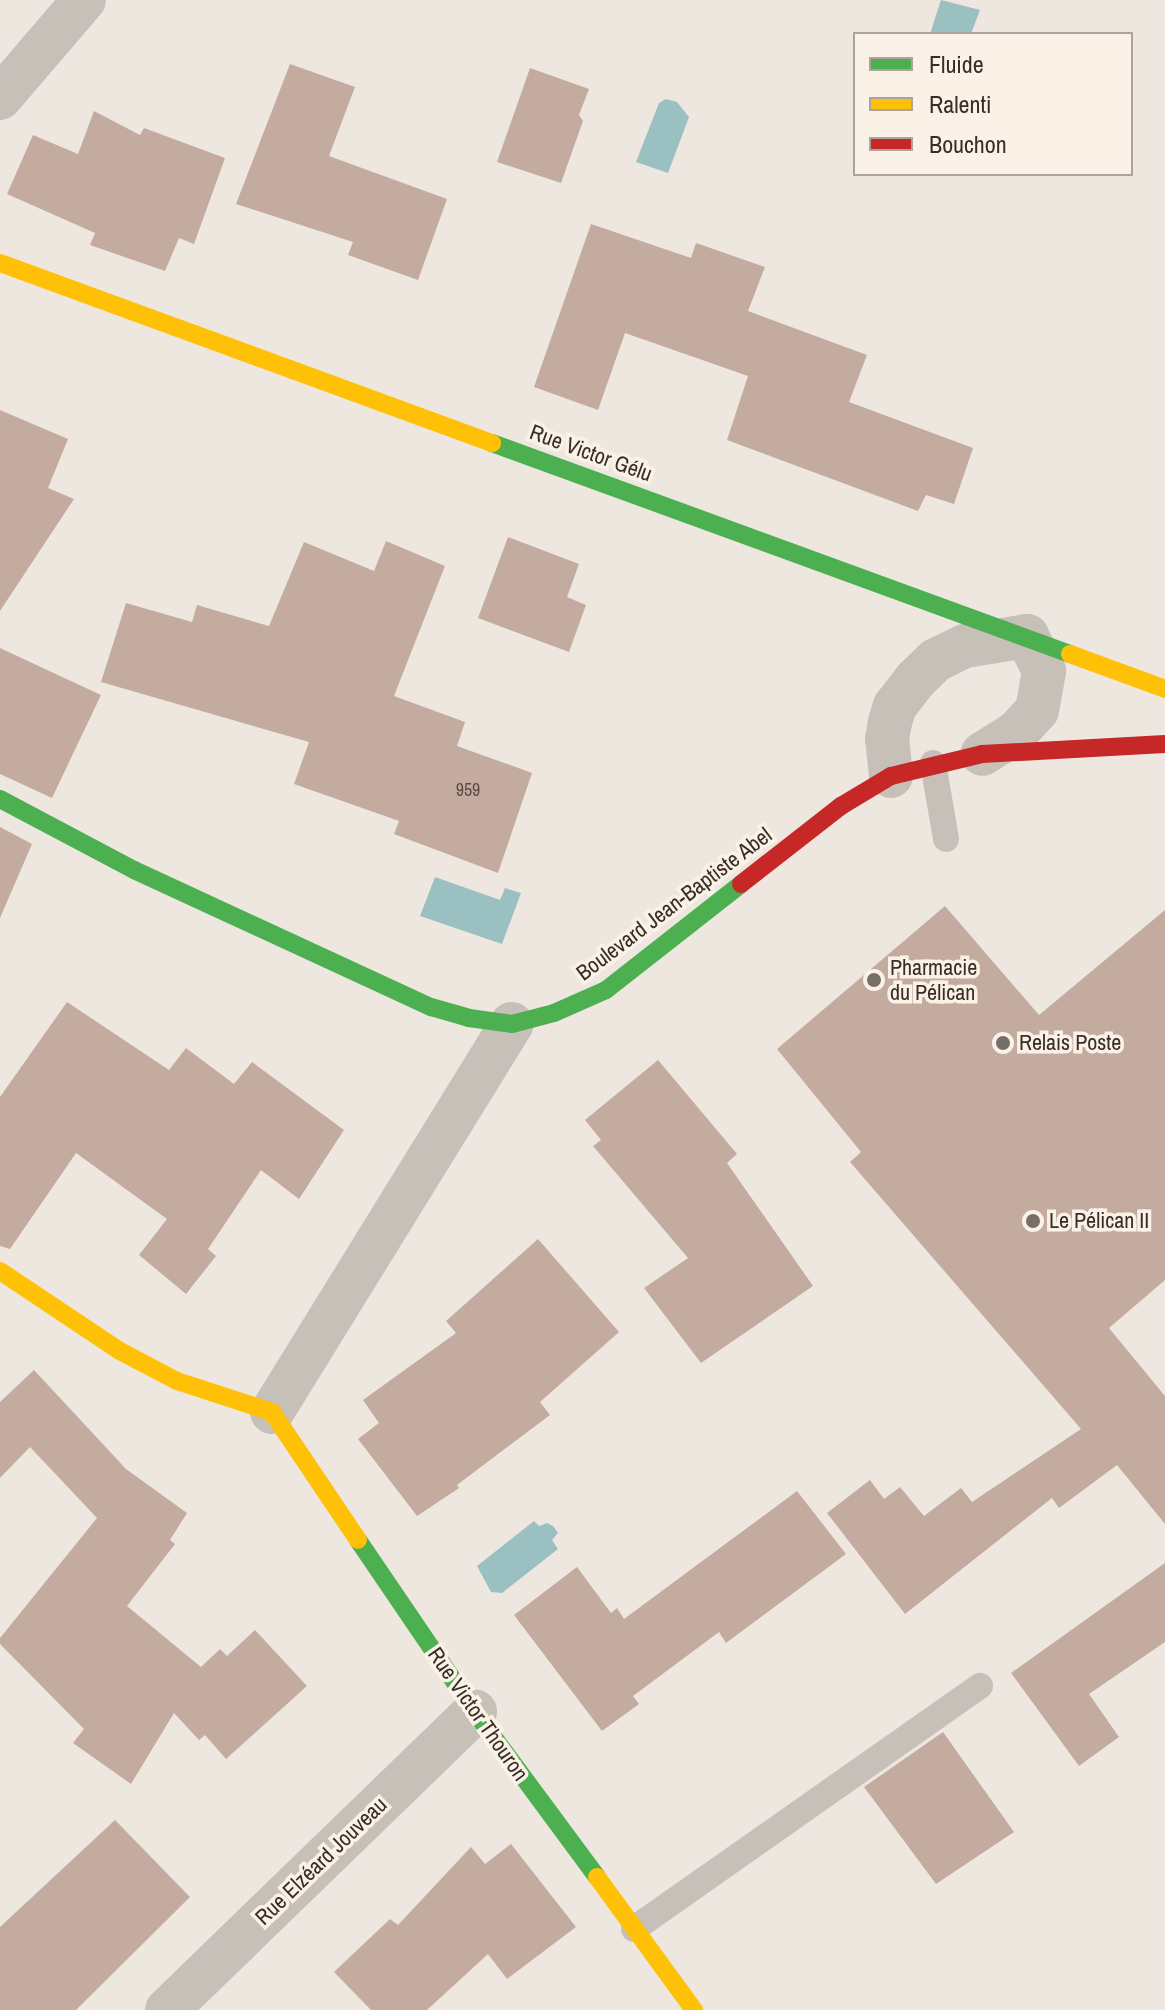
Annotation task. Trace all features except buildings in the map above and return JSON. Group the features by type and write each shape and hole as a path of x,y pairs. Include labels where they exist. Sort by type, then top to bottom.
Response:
{"street":[{"path":"0,98 84,0"},
{"name":"Rue Victor Gélu","path":"0,263 1165,689"},
{"path":"891,776 887,739 895,706 925,670 936,660 965,646 1027,636 1044,671 1037,710 1017,732 982,754"},
{"name":"Boulevard Jean-Baptiste Abel","path":"0,799 134,870 431,1007 469,1018 512,1024 554,1013 606,990 841,806 891,776 933,763 982,754 1165,744"},
{"path":"0,1271 120,1351 177,1381 272,1412 512,1024"},
{"name":"Rue Victor Thouron","path":"272,1412 475,1712 694,2010"},
{"name":"Rue Elzéard Jouveau","path":"167,2010 475,1712"}],"lane":[{"path":"933,763 946,839"},
{"path":"634,1929 980,1686"}],"water":[{"path":"941,0 980,10 972,32 931,32"},
{"path":"666,99 677,102 689,117 668,173 636,162 659,103"},
{"path":"435,877 500,900 505,888 521,893 502,944 420,916"},
{"path":"534,1521 539,1526 547,1523 553,1526 558,1533 552,1540 558,1549 502,1593 491,1592 477,1566"}],"traffic: fast":[{"path":"492,443 1070,654"},
{"path":"0,799 134,870 431,1007 469,1018 512,1024 554,1013 606,990 741,884"},
{"path":"358,1540 475,1712 597,1877"}],"traffic: slow":[{"path":"0,263 492,443"},
{"path":"1070,654 1165,689"},
{"path":"0,1271 120,1351 177,1381 272,1412 358,1540"},
{"path":"597,1877 694,2010"}],"traffic: jam":[{"path":"741,884 841,806 891,776 982,754 1165,744"}],"place":[{"name":"Pharmacie du Pélican","path":"874,980"},
{"name":"Relais Poste","path":"1003,1043"},
{"name":"Le Pélican II","path":"1033,1221"}]}
